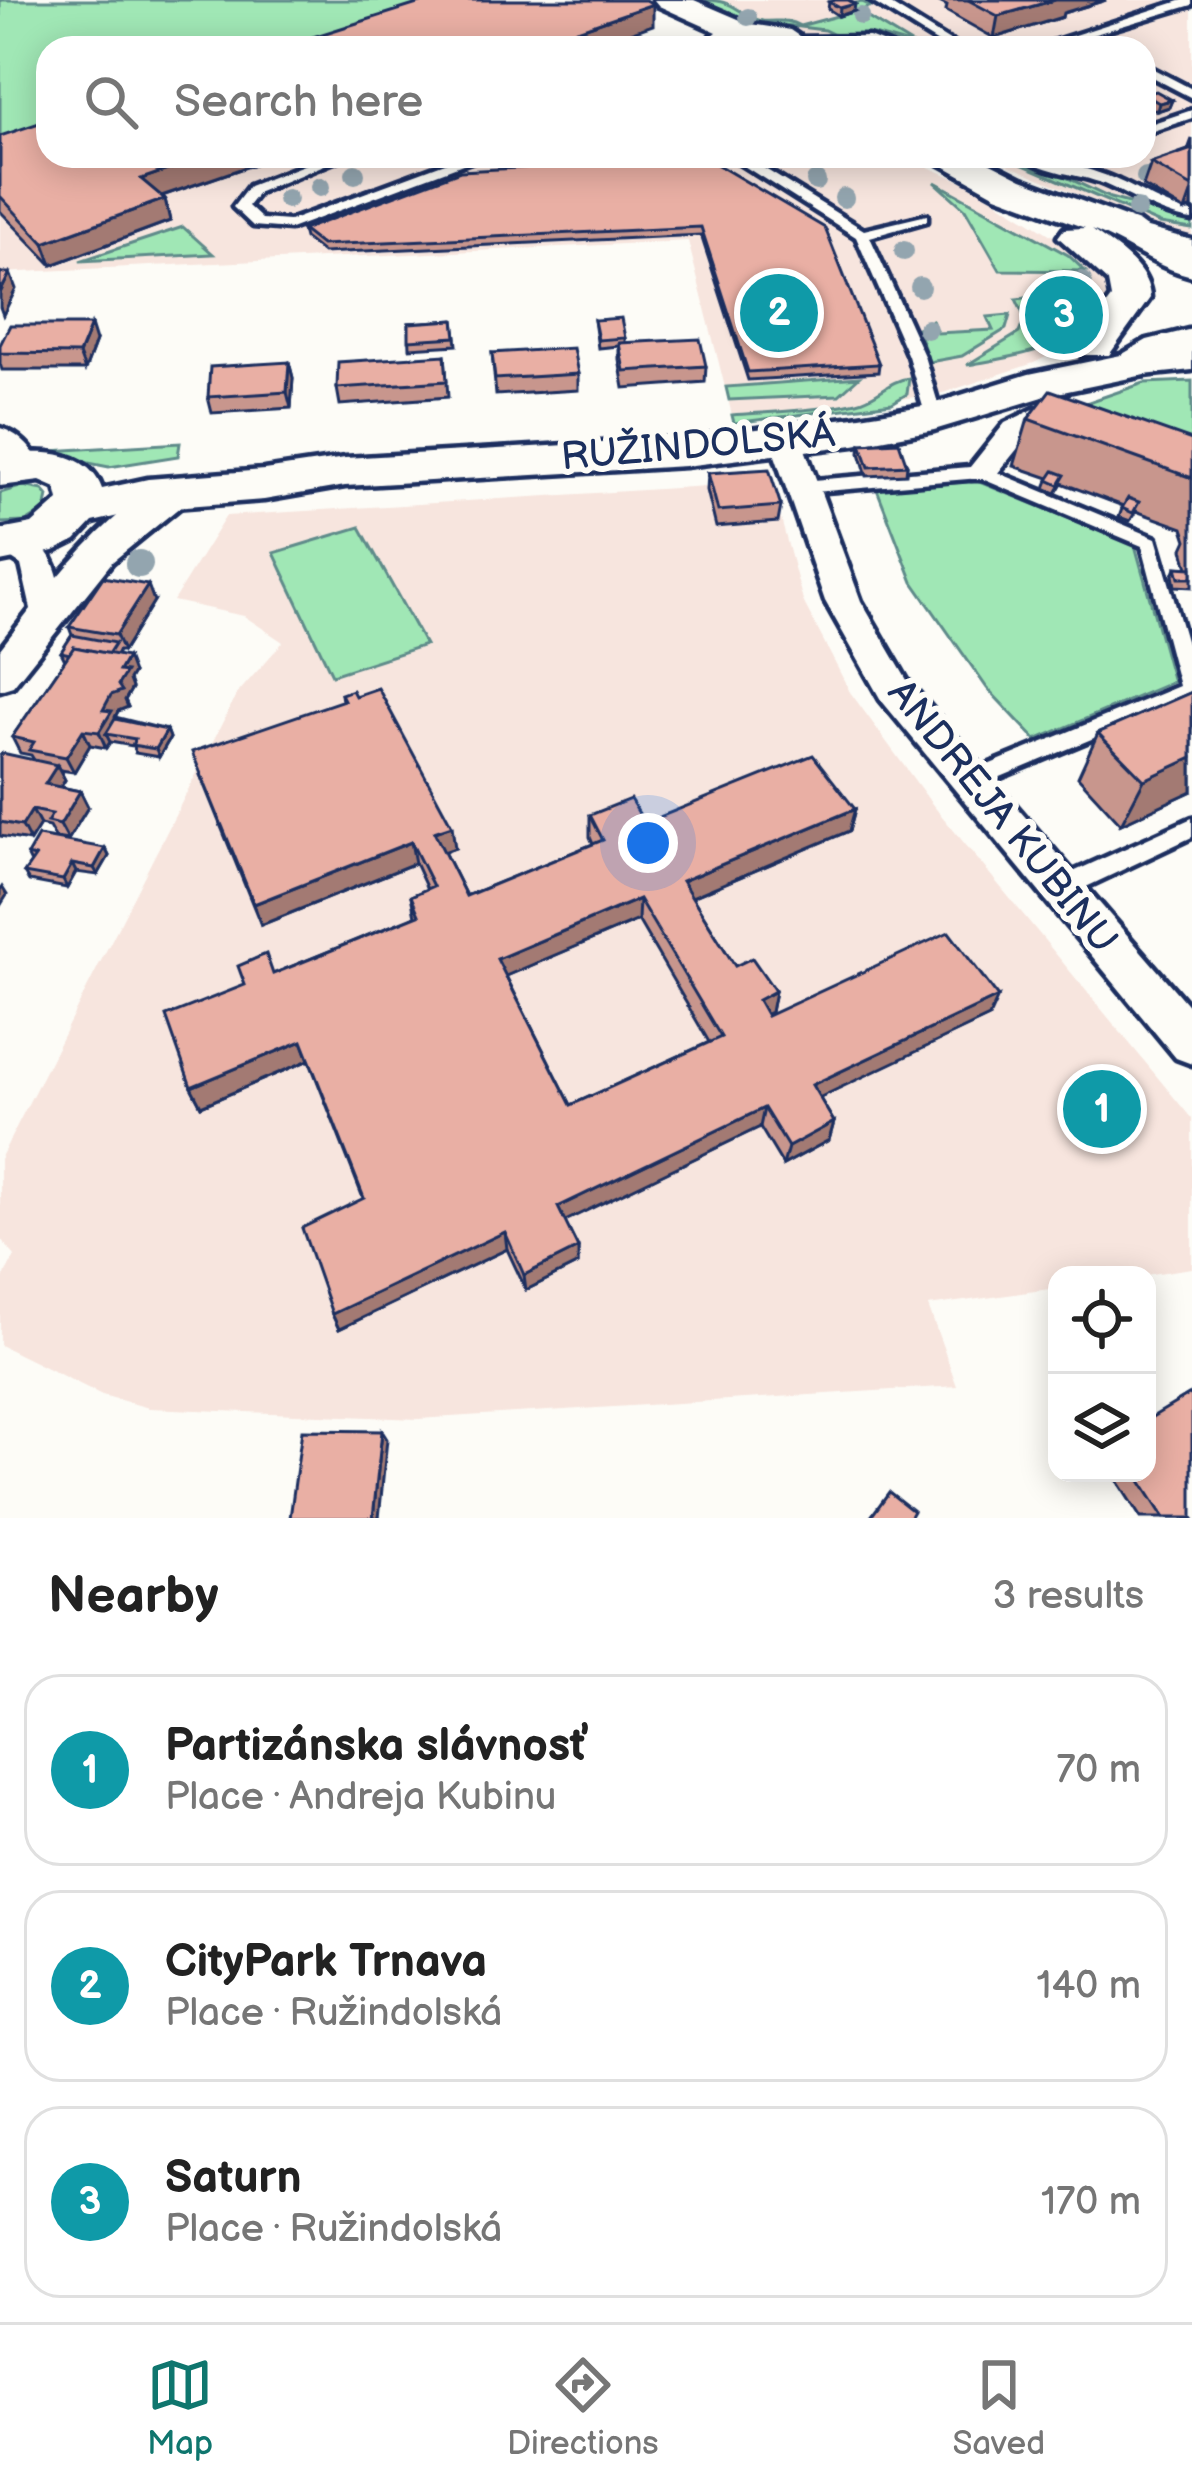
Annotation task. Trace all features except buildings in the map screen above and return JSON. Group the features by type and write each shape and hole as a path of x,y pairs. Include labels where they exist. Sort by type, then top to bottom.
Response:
{"main road":[{"path":"650,0 698,36"},
{"path":"669,0 757,36"},
{"path":"737,36 748,34"},
{"path":"973,168 1009,187 1126,277 1134,295 1131,307 1095,346"},
{"path":"1009,187 1131,215 1182,292"},
{"path":"1078,237 1147,269 1182,292"},
{"name":"RUŽINDOLSKÁ","path":"1040,401 1095,346 1148,326 1182,292"},
{"name":"RUŽINDOLSKÁ","path":"70,504 345,472 685,452 786,441 1040,401 1133,365 1160,349 1192,341"},
{"path":"8,460 70,504 8,545"},
{"name":"RUŽINDOLSKÁ","path":"70,504 260,467 345,472"}],"street":[{"path":"1131,215 1192,248"},
{"path":"1133,365 1192,359"},
{"path":"982,472 1040,401 1099,442"},
{"name":"ANDREJA KUBINU","path":"786,441 843,601 894,690 1192,1043"},
{"path":"0,676 48,609 83,572 132,522 174,494"},
{"path":"70,504 83,572"},
{"path":"8,545 37,559 48,609"}],"lane":[{"path":"875,0 935,36"},
{"path":"1076,36 1192,1"},
{"path":"1082,34 1086,36"},
{"path":"1156,74 1192,94"},
{"path":"1174,84 1192,79"},
{"path":"1156,126 1192,114"},
{"path":"308,168 249,191 240,207 258,224 290,225 444,168"},
{"path":"754,168 862,235 916,356 934,417"},
{"path":"1060,168 1114,196 1131,215 1192,217"},
{"path":"862,235 922,218"},
{"path":"802,487 982,472 1150,542 1190,690 968,783"},
{"path":"1059,889 1192,826"}],"shaded area":[{"path":"688,0 1192,0 1192,242 1015,168 1156,168 1156,36 818,36 738,25"},
{"path":"0,155 36,155 36,168 930,168 973,186 1113,274 1113,314 1076,342 1034,363 943,393 734,423 688,241 0,273"},
{"path":"771,482 803,601 850,692 932,804 1192,1119 1192,1268 1156,1273 1156,1266 1048,1266 1048,1289 928,1306 957,1386 418,1419 149,1408 102,1395 0,1345 0,1284 15,1256 0,1238 0,1159 237,694 283,642 244,616 173,601 226,516"}],"green space":[{"path":"0,0 450,0 336,36 36,36 36,131 0,142"},
{"path":"707,0 726,3 756,20 800,26 852,12 843,5 862,2 871,6 858,12 898,36 837,36 824,30 742,20 705,4"},
{"path":"1031,168 1047,168 1110,198 1192,220 1192,229 1160,224"},
{"path":"935,182 1068,255 1085,271 1000,270 965,209"},
{"path":"183,227 213,254 80,261"},
{"path":"1062,294 1088,311 1065,336 1035,351 967,365 1019,333 1025,318 1016,299"},
{"path":"1010,315 1006,329 962,356 929,362 917,328 932,320 937,333 993,330 987,317"},
{"path":"859,377 839,395 729,400 726,387"},
{"path":"909,378 907,394 892,403 734,423 732,415 857,402"},
{"path":"1192,381 1192,459 1077,406 1144,383"},
{"path":"180,443 178,456 109,467 33,452"},
{"path":"977,481 1135,545 1173,682 1036,740 987,688 913,582 877,489"},
{"path":"23,486 43,490 48,496 45,510 26,522 0,523 0,493"},
{"path":"360,527 425,645 332,675 274,553"}],"place":[{"name":"CityPark Trnava","path":"779,313"},
{"name":"Saturn","path":"1064,315"},
{"name":"Partizánska slávnosť","path":"1102,1109"}]}
